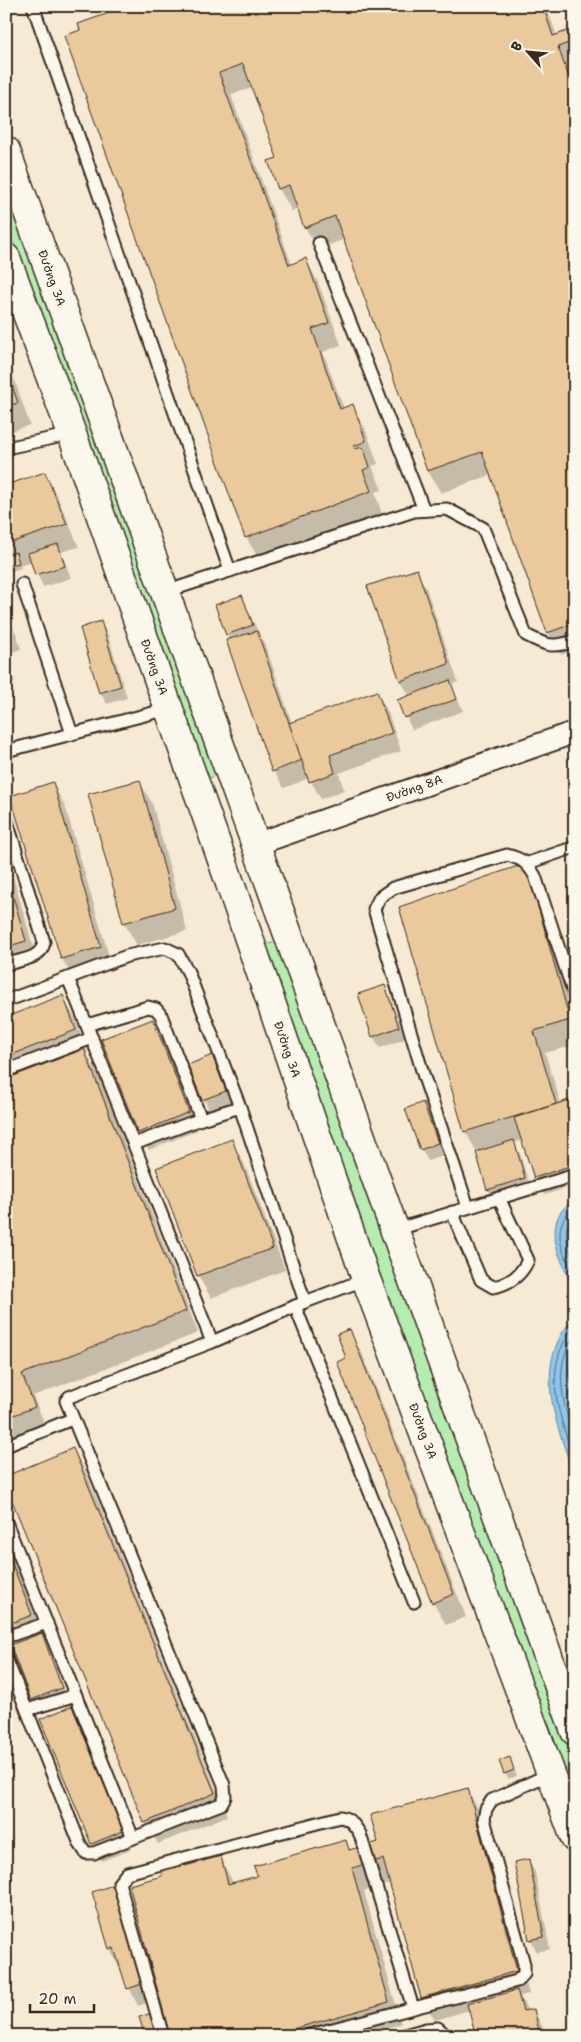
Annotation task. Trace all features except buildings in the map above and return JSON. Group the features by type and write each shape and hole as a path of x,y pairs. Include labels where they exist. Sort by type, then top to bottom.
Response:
{"street":[{"name":"Đường 3A","path":"6,152 165,592 254,846 575,1731"},
{"name":"Đường 3A","path":"6,258 72,434 221,857 366,1279 575,1838"},
{"name":"Đường 8A","path":"254,846 575,732"},
{"path":"221,857 254,846"}],"lane":[{"path":"33,6 230,570"},
{"path":"319,243 424,510"},
{"path":"6,448 72,434"},
{"path":"165,592 414,511 448,509 483,528 526,635 543,644 556,646 575,641"},
{"path":"22,584 72,734"},
{"path":"6,751 168,709"},
{"path":"6,818 44,942 43,949 37,955 6,964"},
{"path":"528,864 575,847"},
{"path":"468,1207 424,1077 374,909 380,897 393,888 506,855 521,858 528,864 535,876 575,997"},
{"path":"6,1002 127,956 165,948 178,954 188,972 240,1107 300,1304 414,1602"},
{"path":"68,978 212,1342"},
{"path":"87,1025 148,1007 156,1009 161,1015 200,1120"},
{"path":"6,1072 92,1038"},
{"path":"134,1144 240,1107"},
{"path":"394,1230 575,1175"},
{"path":"452,1212 481,1280 493,1287 506,1285 523,1271 528,1260 499,1198"},
{"path":"6,1658 80,1844 86,1853 94,1853 221,1804 225,1797 224,1785 66,1406 66,1401 69,1397 212,1342 300,1304 366,1279"},
{"path":"6,1446 72,1419"},
{"path":"6,1522 133,1838"},
{"path":"6,1637 47,1623"},
{"path":"27,1710 76,1695"},
{"path":"306,2036 518,1981 524,1974 524,1964 484,1819 486,1808 492,1800 552,1773"},
{"path":"163,2036 119,1883 121,1878 126,1873 340,1818 345,1818 350,1822 360,1834 413,2008"},
{"path":"401,2036 426,2028 438,2028 447,2036"}],"shaded area":[{"path":"6,6 575,6 575,2036 6,2036"}],"green space":[{"path":"6,184 217,775 206,779 84,431 6,223"},
{"path":"276,942 575,1766 575,1802 378,1275 264,945"}],"water":[{"path":"575,1200 575,1290 558,1252 555,1232 560,1213"},
{"path":"575,1317 575,1478 557,1425 550,1389 554,1353 562,1333"}]}
